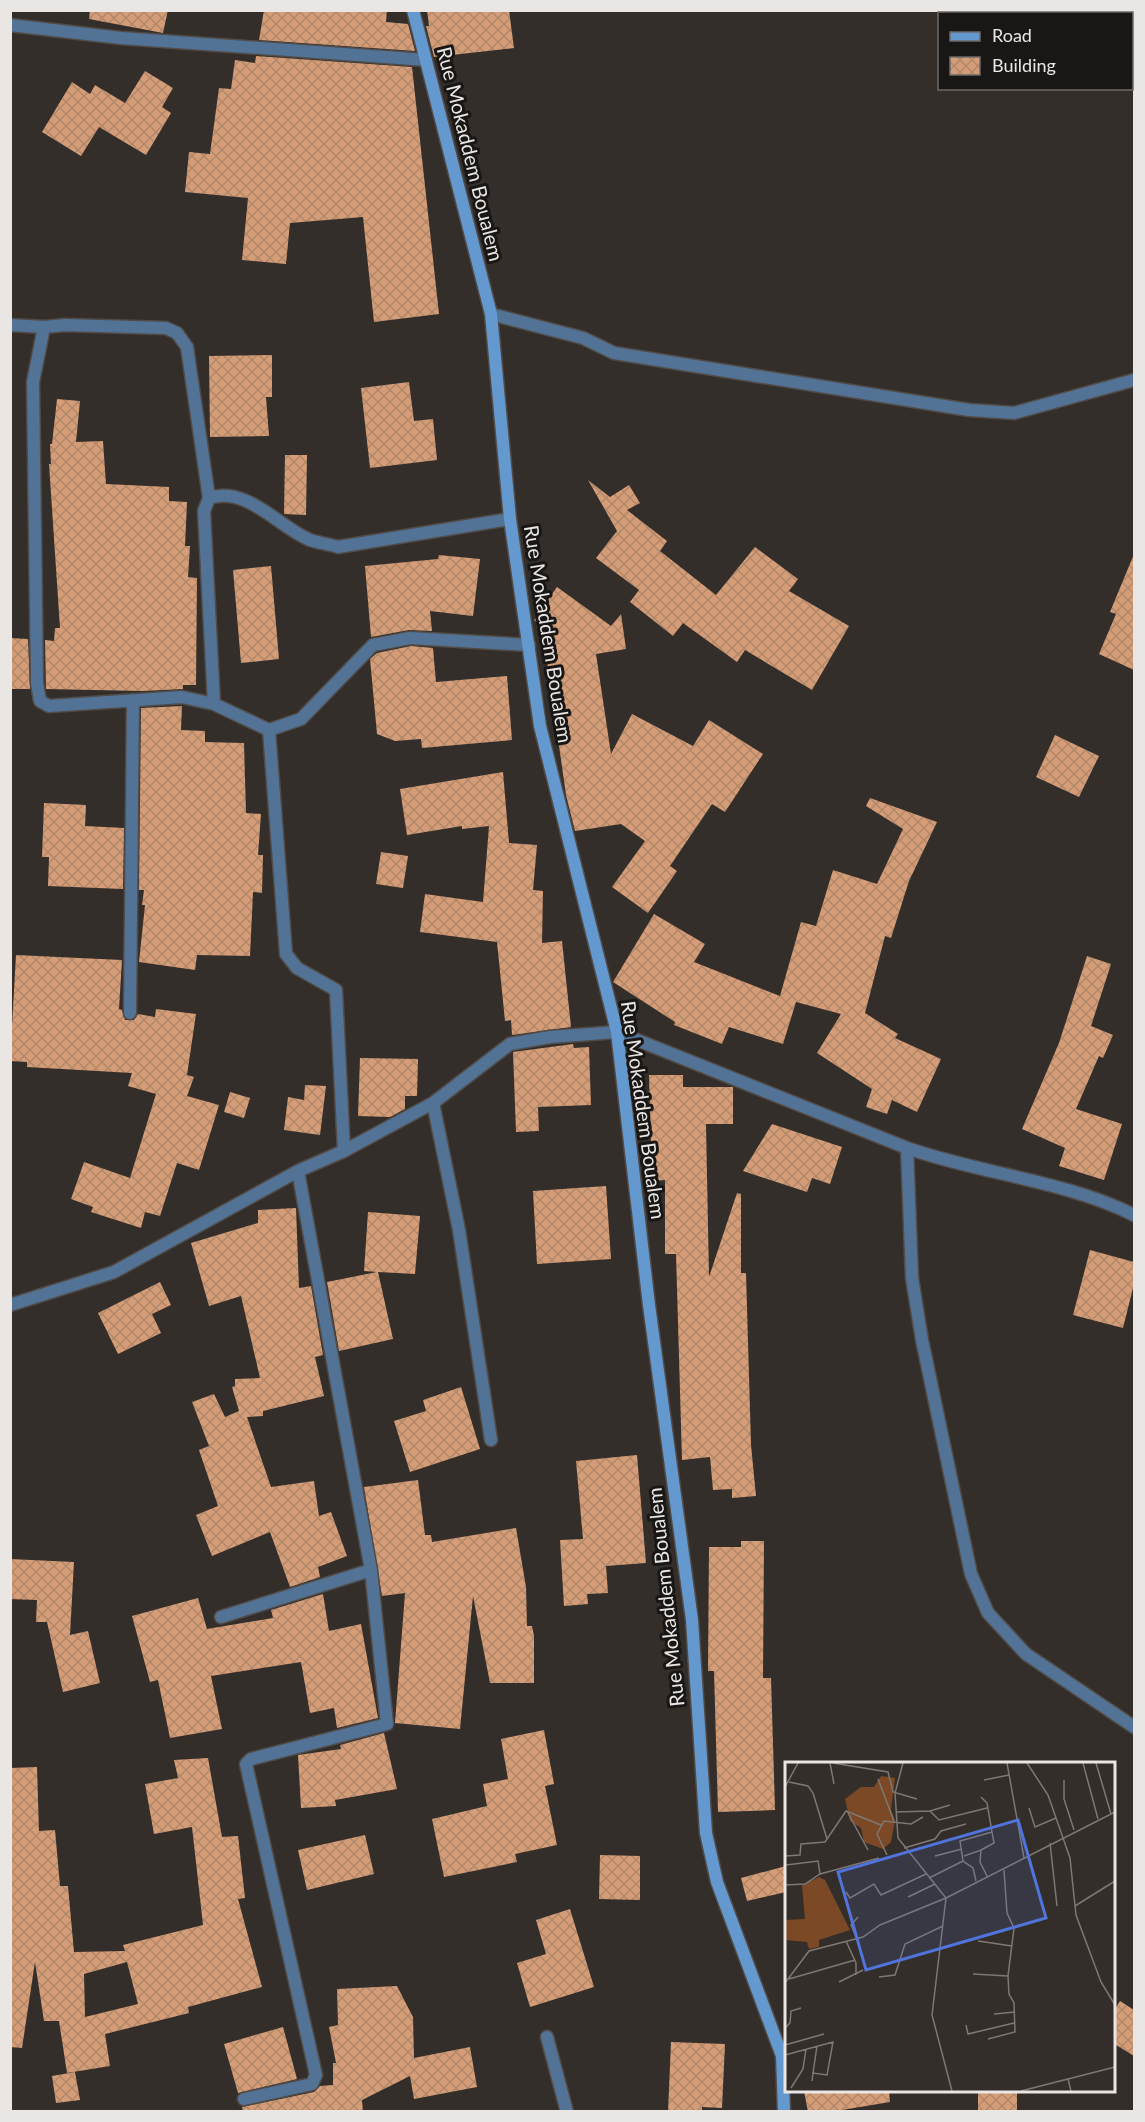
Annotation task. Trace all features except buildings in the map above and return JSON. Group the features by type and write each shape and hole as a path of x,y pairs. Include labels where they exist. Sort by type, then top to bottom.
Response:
{"street":[{"name":"Rue Mokaddem Boualem","path":"414,10 491,314 510,519 540,726 617,1032 649,1305 692,1620 706,1833 717,1882 782,2056 784,2112"},
{"path":"10,25 121,38 426,60"},
{"path":"491,314 583,338 614,353 969,410 1014,413 1134,380"},
{"path":"10,325 166,328 177,333 187,347 209,498 204,510 214,704"},
{"path":"44,327 33,382 37,683 40,702 49,706 183,697 214,704 269,730 301,719 373,645 410,638 530,645"},
{"path":"209,498 219,494 239,497 310,539 338,547 510,519"},
{"path":"130,1014 133,700"},
{"path":"269,730 286,954 297,968 336,990 344,1151"},
{"path":"10,1305 114,1272 298,1171 344,1151 433,1103 510,1044 550,1037 617,1032 937,1159 1048,1185 1134,1215"},
{"path":"433,1103 459,1230 491,1440"},
{"path":"907,1148 912,1278 922,1340 971,1574 988,1613 1026,1654 1134,1727"},
{"path":"244,2099 312,2084 316,2075 246,1764 251,1759 387,1724 371,1570 298,1171"},
{"path":"221,1617 371,1570"},
{"path":"547,2037 567,2112"}]}
